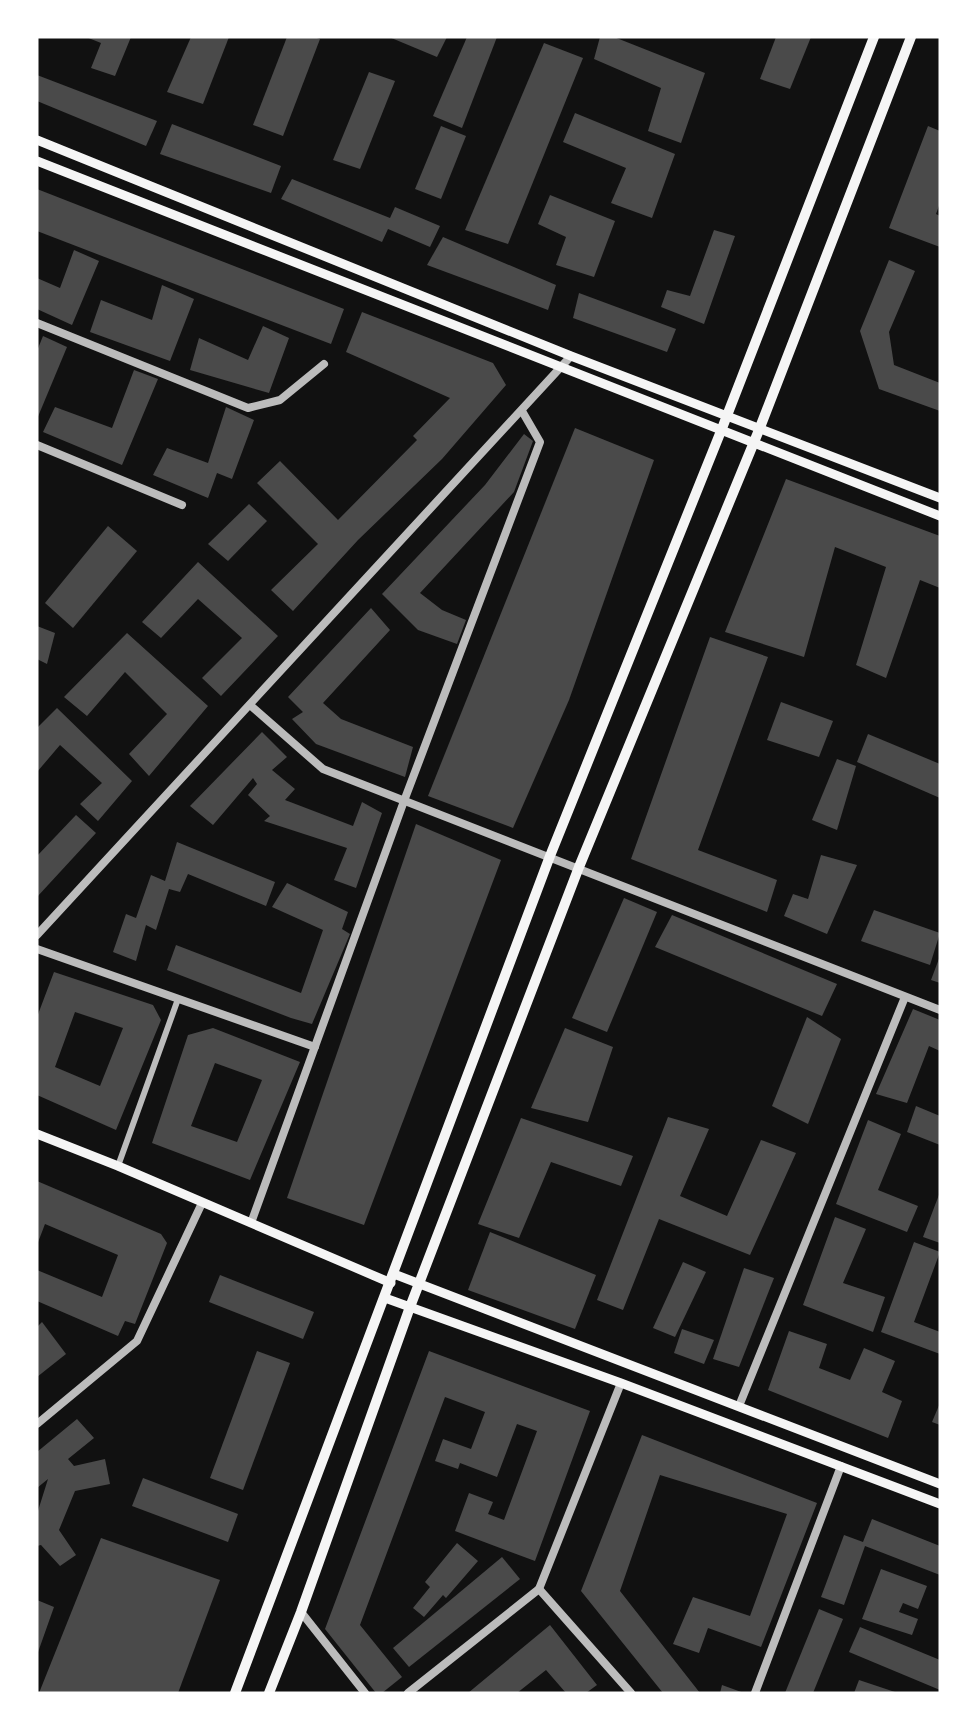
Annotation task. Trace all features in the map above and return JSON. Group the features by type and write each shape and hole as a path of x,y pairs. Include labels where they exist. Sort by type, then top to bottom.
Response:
{"main road":[{"path":"235,1693 551,856 721,431 874,37"},
{"path":"269,1693 301,1612 410,1307 579,867 760,430 911,37"},
{"path":"37,140 571,356 940,498"},
{"path":"37,161 940,516"},
{"path":"37,1134 392,1279 420,1284 940,1484"},
{"path":"385,1298 621,1383 940,1504"}],"street":[{"path":"37,323 248,408 280,400 324,364"},
{"path":"37,935 571,356"},
{"path":"251,1223 404,801 540,442 522,411"},
{"path":"37,445 182,505"},
{"path":"250,705 323,769 940,1010"},
{"path":"37,950 315,1047"},
{"path":"739,1406 905,997"},
{"path":"118,1166 178,999"},
{"path":"37,1424 137,1341 202,1203"},
{"path":"408,1693 539,1589 621,1383"},
{"path":"755,1693 841,1466"},
{"path":"539,1589 631,1693"},
{"path":"301,1612 365,1693"}],"building":[{"path":"86,37 131,37 115,76 91,68 101,43"},
{"path":"191,37 229,37 203,104 167,92"},
{"path":"287,37 320,39 283,136 253,125"},
{"path":"389,37 447,37 437,57"},
{"path":"467,37 497,37 462,128 433,116"},
{"path":"600,37 614,37 705,73 681,143 648,131 661,88 594,59"},
{"path":"776,37 811,37 790,89 760,79"},
{"path":"544,43 583,58 508,244 465,230"},
{"path":"369,72 395,81 360,169 333,160"},
{"path":"37,75 157,121 146,146 37,101"},
{"path":"575,113 675,154 652,218 611,203 626,168 563,142"},
{"path":"172,124 281,166 271,193 160,154"},
{"path":"441,126 466,136 441,199 415,189"},
{"path":"928,126 940,131 940,203 936,214 940,216 940,247 889,228"},
{"path":"292,179 390,218 395,207 440,226 430,247 388,229 382,242 281,199"},
{"path":"37,189 344,309 331,344 37,231"},
{"path":"550,195 615,221 594,277 556,265 566,237 538,224"},
{"path":"714,230 735,236 704,324 661,307 667,290 690,296"},
{"path":"443,237 556,285 548,310 427,265"},
{"path":"74,250 99,261 72,325 37,309 37,278 60,288"},
{"path":"889,260 915,271 889,332 894,365 940,383 940,411 879,389 860,331"},
{"path":"162,285 194,299 170,361 90,332 101,300 152,320"},
{"path":"579,293 676,329 667,352 573,318"},
{"path":"362,312 493,363 506,385 442,459 358,540 293,611 271,590 318,544 257,483 280,461 338,520 417,440 413,436 450,398 346,352"},
{"path":"263,326 289,338 269,393 190,370 199,338 248,360"},
{"path":"43,336 67,347 37,419 37,351"},
{"path":"134,370 158,379 122,465 43,432 55,407 112,428"},
{"path":"226,407 254,420 232,479 217,473 208,498 153,475 167,448 208,463"},
{"path":"575,428 654,460 569,700 513,828 428,796"},
{"path":"524,434 533,441 514,492 420,593 442,610 466,620 457,644 418,630 382,594 485,485"},
{"path":"786,479 940,536 940,588 920,580 886,678 856,665 886,567 835,547 804,657 725,632"},
{"path":"249,504 267,521 228,561 208,544"},
{"path":"108,526 137,551 73,628 45,603"},
{"path":"198,562 278,636 221,696 202,678 242,638 198,599 161,638 142,622"},
{"path":"371,608 390,630 323,703 341,719 413,747 405,777 316,744 292,719 303,712 288,697"},
{"path":"37,626 55,633 47,664 37,659"},
{"path":"127,633 208,706 149,776 129,754 167,714 125,672 87,716 64,697"},
{"path":"710,637 768,657 698,850 777,880 767,912 631,859"},
{"path":"781,702 833,721 819,757 767,740"},
{"path":"57,708 132,781 98,821 80,804 102,783 60,745 37,772 37,728"},
{"path":"262,732 287,757 272,770 295,789 285,800 353,826 362,802 382,813 356,888 334,880 347,848 264,821 270,816 248,795 257,784 253,778 213,825 190,806"},
{"path":"868,734 940,764 940,798 857,762"},
{"path":"837,759 856,766 837,830 812,820"},
{"path":"76,815 96,833 37,897 37,856"},
{"path":"416,824 501,860 364,1225 287,1198"},
{"path":"177,842 275,882 266,906 188,874 180,892 169,889 156,930 146,925 136,961 113,952 126,914 136,918 151,875 165,881"},
{"path":"821,855 857,865 827,934 784,916 793,894 808,899"},
{"path":"287,883 348,912 342,929 350,934 312,1024 167,970 176,945 301,993 323,930 272,907"},
{"path":"624,898 657,912 607,1032 572,1018"},
{"path":"874,910 940,933 930,965 861,941"},
{"path":"672,915 837,984 822,1016 655,947"},
{"path":"940,956 940,983 931,980"},
{"path":"54,972 153,1005 161,1020 116,1130 37,1095 37,1017","holes":["75,1012 123,1028 100,1086 55,1067"]},
{"path":"913,1009 940,1020 940,1051 929,1046 907,1103 876,1094"},
{"path":"807,1017 841,1039 808,1124 772,1106"},
{"path":"213,1028 300,1062 250,1180 152,1143 188,1035","holes":["215,1063 262,1080 237,1142 191,1126"]},
{"path":"565,1028 613,1047 588,1122 531,1108"},
{"path":"916,1106 940,1116 940,1145 907,1132"},
{"path":"668,1117 709,1129 680,1196 727,1216 761,1140 796,1153 750,1255 659,1219 623,1310 597,1300"},
{"path":"521,1118 633,1156 621,1186 551,1162 519,1238 478,1224"},
{"path":"868,1120 901,1134 878,1190 918,1206 907,1232 836,1204"},
{"path":"37,1181 161,1234 167,1243 135,1324 125,1321 118,1336 37,1301 37,1270 102,1297 118,1255 45,1224 37,1245"},
{"path":"940,1192 940,1243 923,1237"},
{"path":"835,1217 866,1229 843,1283 885,1297 873,1332 803,1305"},
{"path":"490,1232 596,1275 575,1329 468,1290"},
{"path":"914,1242 940,1252 914,1322 940,1332 940,1354 881,1332"},
{"path":"683,1262 706,1272 675,1337 653,1328"},
{"path":"744,1268 774,1278 739,1367 713,1359"},
{"path":"220,1275 314,1312 303,1339 209,1302"},
{"path":"42,1322 66,1354 37,1377 37,1327"},
{"path":"682,1329 714,1340 704,1364 674,1353"},
{"path":"789,1331 827,1344 819,1368 850,1380 864,1348 895,1361 882,1392 902,1401 888,1438 768,1390"},
{"path":"257,1351 290,1363 243,1490 210,1478"},
{"path":"429,1351 590,1411 535,1561 455,1531 469,1493 493,1502 488,1514 504,1520 537,1431 517,1424 497,1477 460,1463 458,1469 435,1461 443,1439 471,1449 485,1412 445,1397 360,1625 402,1677 382,1693 376,1693 325,1629"},
{"path":"940,1403 940,1425 932,1422"},
{"path":"77,1419 94,1438 68,1459 74,1466 105,1459 110,1484 75,1491 59,1530 76,1555 60,1566 41,1545 37,1546 37,1514 48,1479 37,1488 37,1452"},
{"path":"642,1435 817,1503 761,1647 708,1628 699,1653 673,1644 693,1597 750,1616 787,1514 660,1475 620,1591 700,1693 663,1693 581,1591"},
{"path":"143,1478 238,1514 228,1542 132,1506"},
{"path":"872,1519 940,1546 940,1575 865,1546 844,1605 821,1597 844,1535 863,1542"},
{"path":"101,1538 220,1580 178,1693 39,1693"},
{"path":"457,1543 478,1561 446,1598 443,1595 424,1617 413,1608 430,1587 425,1582"},
{"path":"502,1557 520,1579 409,1667 393,1648"},
{"path":"881,1569 927,1586 918,1609 903,1603 899,1612 918,1619 912,1635 862,1619"},
{"path":"37,1600 54,1607 37,1655"},
{"path":"819,1609 843,1619 813,1693 785,1693"},
{"path":"550,1625 597,1685 586,1693 566,1693 546,1670 517,1693 468,1693"},
{"path":"860,1627 940,1660 940,1690 849,1652"},
{"path":"859,1680 898,1693 854,1693"},
{"path":"722,1685 744,1693 720,1693"}]}
